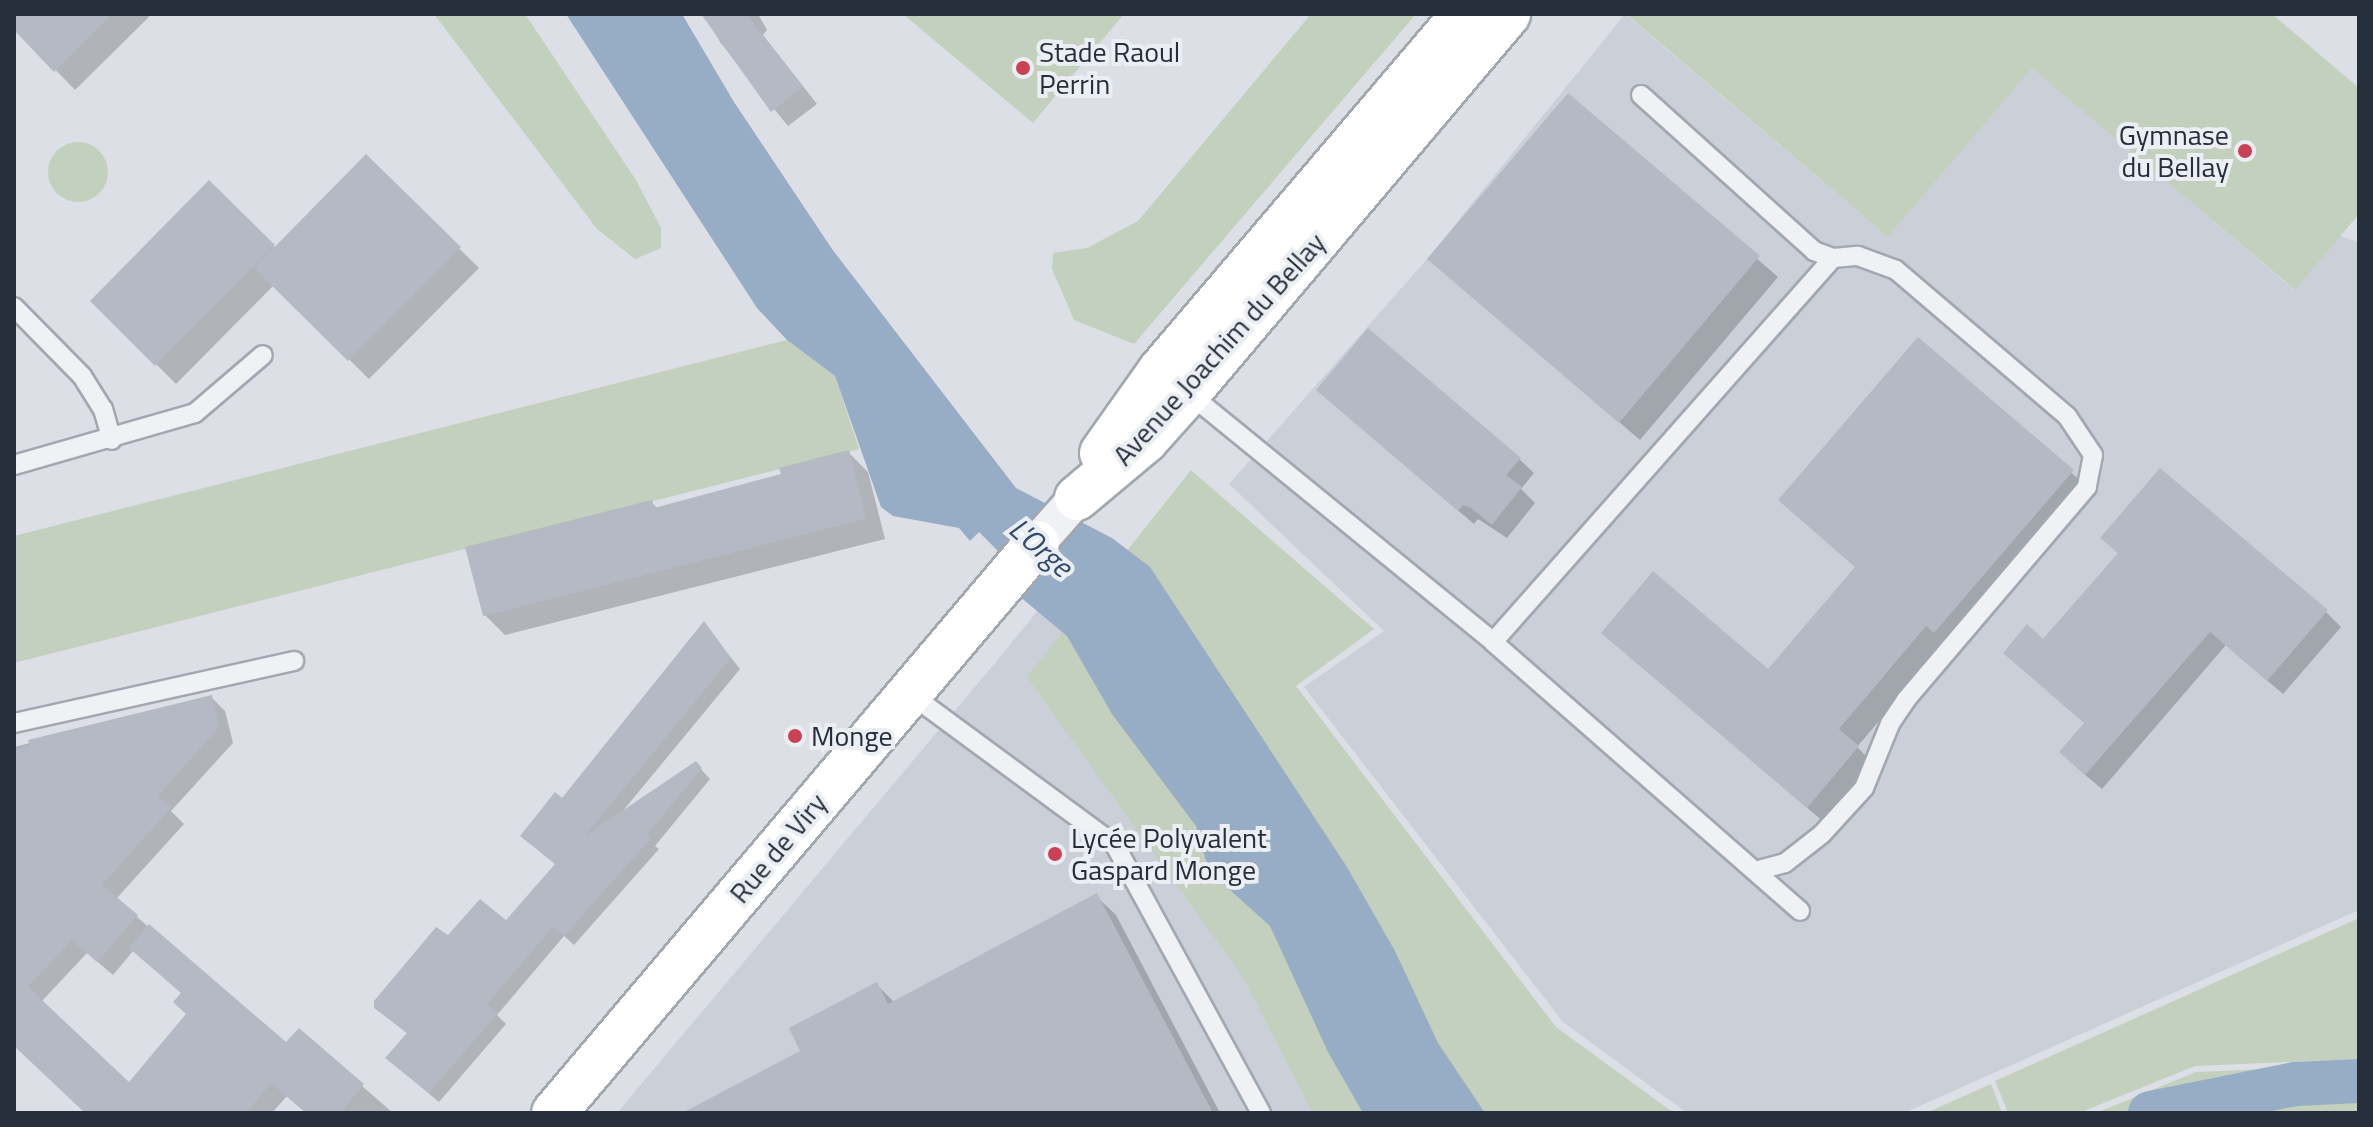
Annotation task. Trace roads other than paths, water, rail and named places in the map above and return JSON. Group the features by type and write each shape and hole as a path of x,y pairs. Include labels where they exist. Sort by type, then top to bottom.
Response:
{"street":[{"name":"Avenue Joachim du Bellay","path":"1077,498 1146,440 1174,382 1464,14"},
{"name":"Avenue Joachim du Bellay","path":"1174,382 1508,14"},
{"path":"1037,543 1077,498"},
{"name":"Rue de Viry","path":"554,1113 1001,581 1037,543"}],"lane":[{"path":"1641,95 1791,234 1833,258 1858,256 1896,270 2067,416 2087,442 2094,466 2082,494 1906,700 1857,796 1785,863 1758,870"},
{"path":"1493,642 1833,258"},
{"path":"14,307 82,376 103,409 112,440"},
{"path":"14,465 112,440 195,413 263,355"},
{"path":"1174,382 1493,642 1758,870 1800,911"},
{"path":"14,723 294,661"},
{"path":"909,693 1115,845 1261,1113"}],"water":[{"name":"L'Orge","path":"566,14 682,14 734,102 832,249 1016,488 1112,538 1150,567 1347,867 1395,951 1438,1043 1485,1113 1363,1113 1328,1052 1270,926 1209,871 1196,826 1112,714 1067,636 1001,581 1014,567 979,532 970,541 959,528 893,516 881,507 835,376 787,340 757,308"}],"waterway":[{"path":"2150,1113 2295,1084 2359,1081"}],"place":[{"name":"Stade Raoul Perrin","path":"1023,68"},
{"name":"Gymnase du Bellay","path":"2245,151"},
{"name":"Monge","path":"795,736"},
{"name":"Lycée Polyvalent Gaspard Monge","path":"1055,854"}]}
